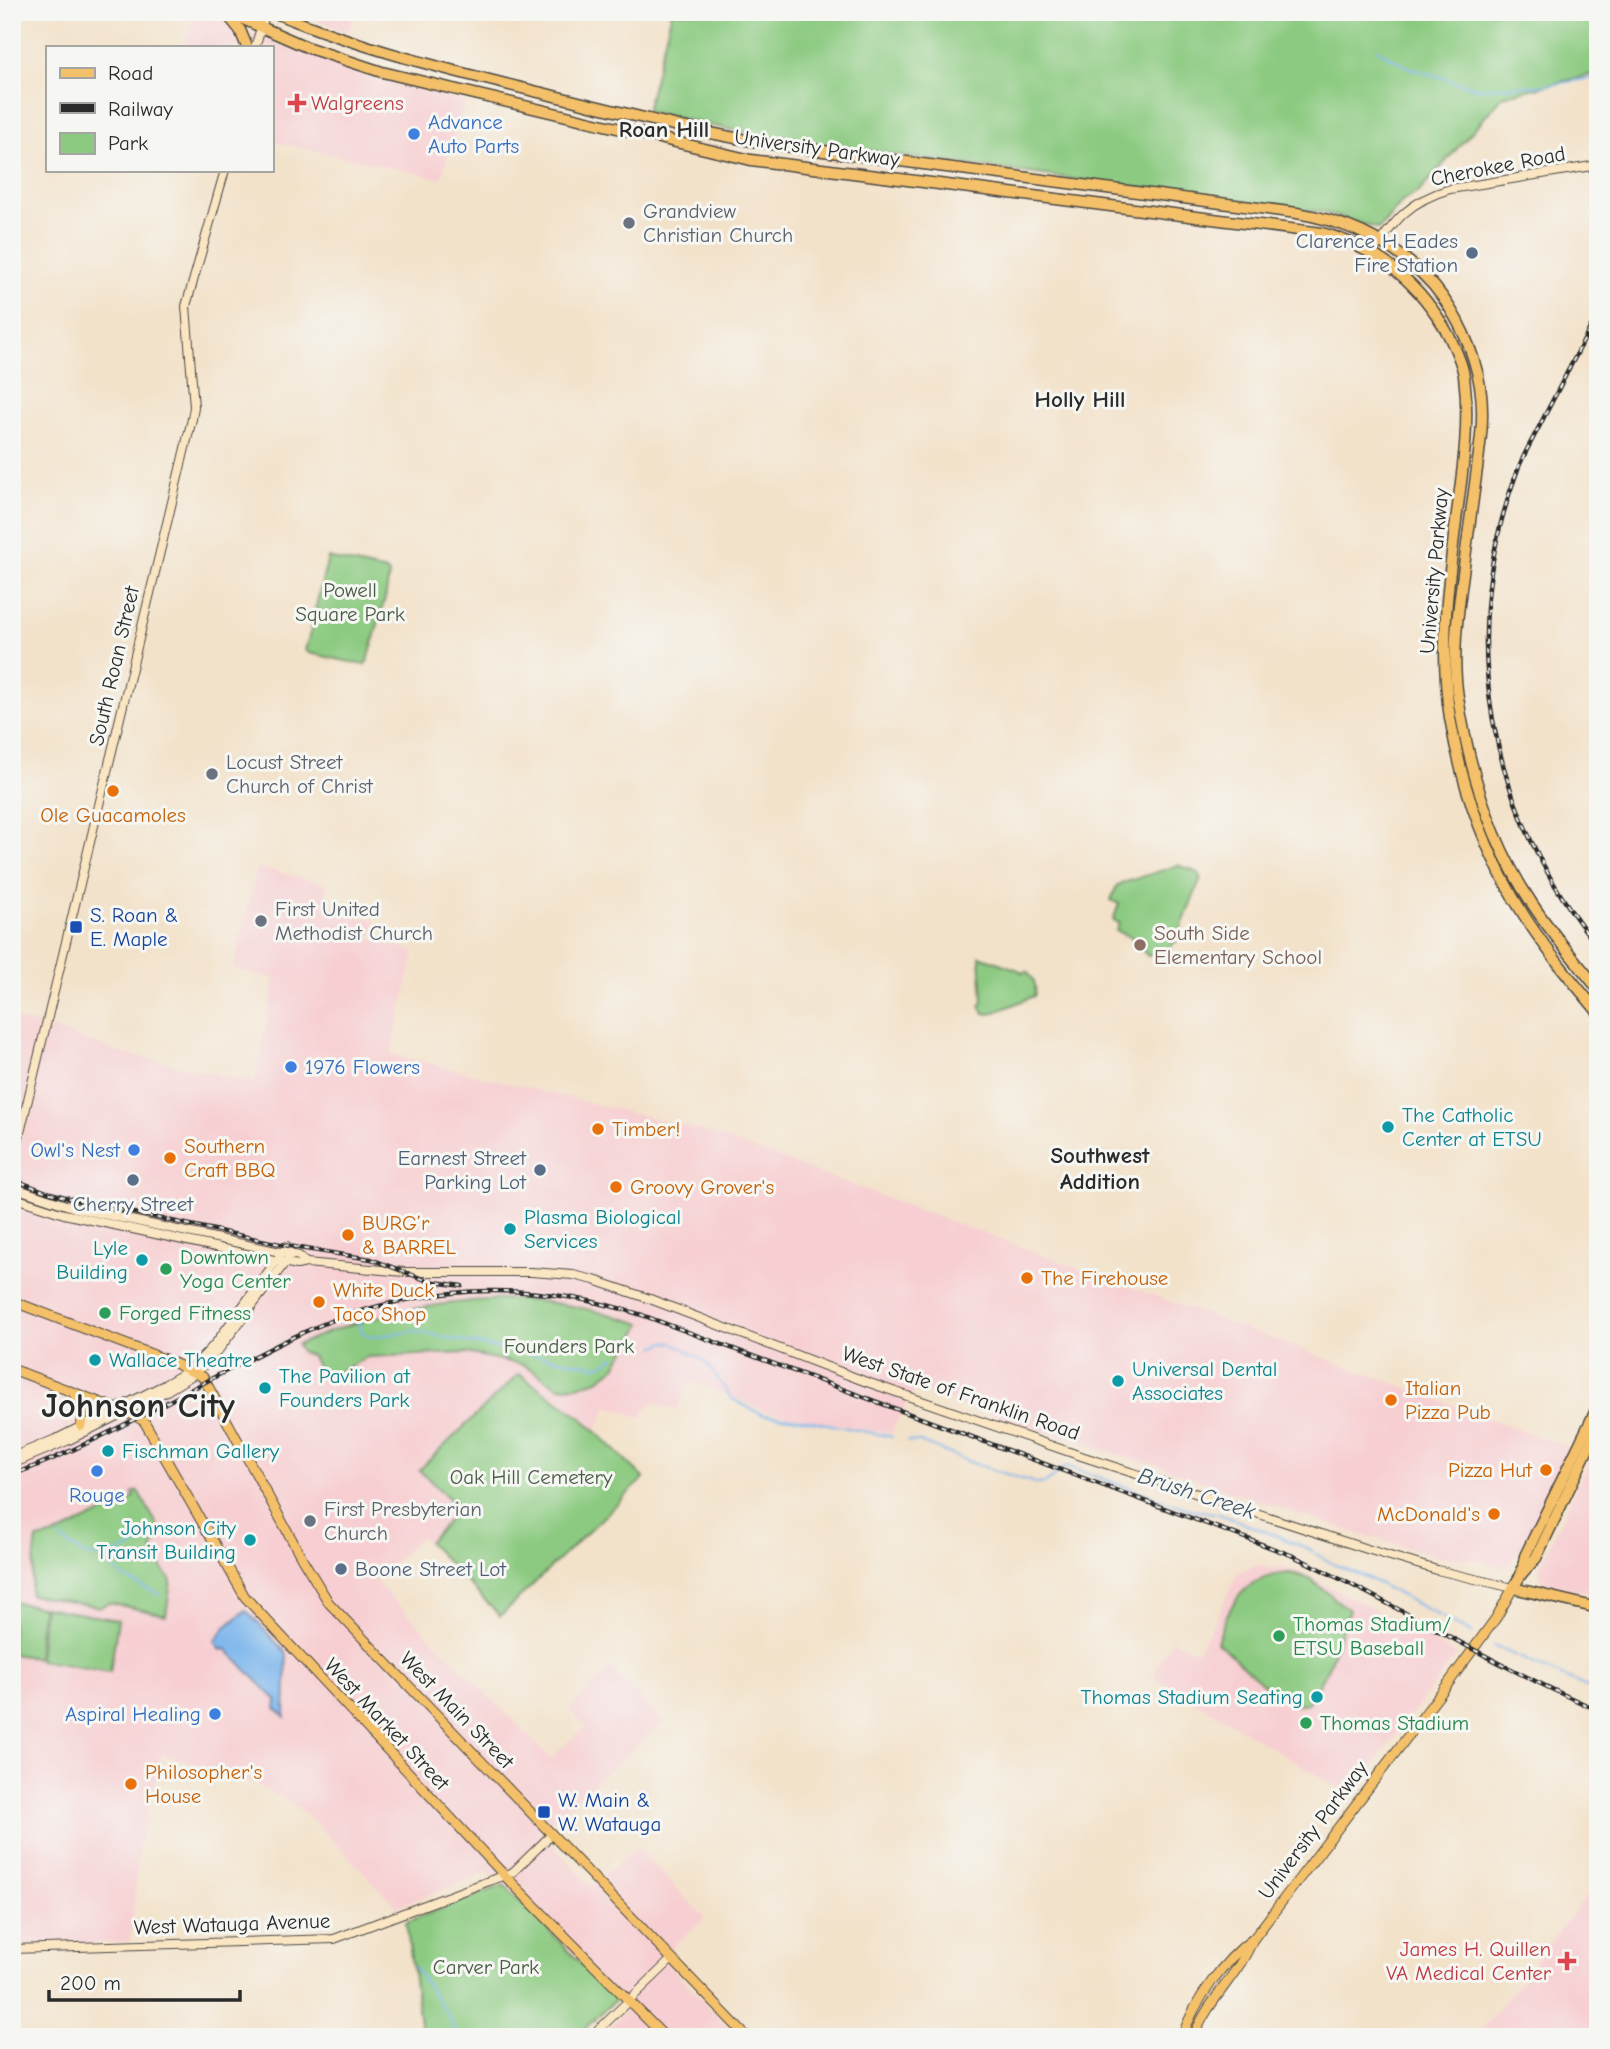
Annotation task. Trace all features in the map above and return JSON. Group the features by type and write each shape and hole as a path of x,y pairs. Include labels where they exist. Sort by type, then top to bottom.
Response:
{"highway":[{"name":"University Parkway","path":"226,12 349,62 457,91 751,160 1322,233 1349,241 1402,275 1427,301 1455,348 1464,373 1466,443 1448,578 1444,642 1453,733 1467,788 1489,848 1526,918 1598,1013"},
{"path":"226,12 240,30 247,46"},
{"name":"University Parkway","path":"274,12 362,46 463,74 744,139 1316,216 1350,226 1381,241 1424,275 1440,294 1463,331 1477,370 1482,432 1455,644 1463,727 1479,791 1502,850 1532,904 1598,989"},
{"path":"296,12 314,29"},
{"path":"457,91 463,74"},
{"path":"571,118 575,101"},
{"path":"801,166 804,148"},
{"path":"1103,206 1106,188"},
{"path":"1570,978 1581,968"},
{"name":"University Parkway","path":"1522,1573 1525,1556 1598,1406"},
{"name":"University Parkway","path":"1513,1588 1535,1558 1555,1522 1598,1428"},
{"name":"West State of Franklin Road","path":"1513,1588 1598,1608"}],"main road":[{"path":"255,46 266,12"},
{"name":"Cherokee Road","path":"1381,241 1404,212 1429,195 1450,189 1598,164"},
{"name":"South Roan Street","path":"12,1166 192,419 194,407 186,306 223,172"},
{"path":"1372,254 1381,241"},
{"path":"12,1187 75,1208 281,1253 281,1262 212,1358 55,1447 12,1464"},
{"name":"West State of Franklin Road","path":"12,1197 64,1214 297,1265 306,1263 404,1272 531,1272 594,1280 875,1385 1081,1456 1370,1550 1437,1570 1513,1588"},
{"name":"West State of Franklin Road","path":"281,1253 286,1246 291,1255 299,1256 306,1263"},
{"path":"193,1371 261,1282 291,1255"},
{"path":"255,1257 260,1266 261,1282"},
{"path":"12,1301 193,1371"},
{"name":"West Market Street","path":"12,1370 144,1422 245,1597 505,1875 665,2037"},
{"name":"West Main Street","path":"193,1371 209,1386 329,1603 747,2037"},
{"path":"73,1393 84,1410 81,1426"},
{"path":"12,1457 121,1411"},
{"name":"University Parkway","path":"1194,2037 1205,2012 1248,1953 1254,1938 1444,1690 1496,1618 1513,1588"},
{"name":"West Watauga Avenue","path":"12,1949 334,1939 513,1872 552,1834"},
{"name":"University Parkway","path":"1182,2037 1199,2000 1242,1947 1254,1938"},
{"path":"591,2037 672,1959"}],"shaded area":[{"path":"194,12 205,12 266,39 464,103 441,179 273,141 273,46 184,46"},
{"path":"300,12 355,12 348,34"},
{"path":"257,867 328,884 324,910 376,920 371,939 415,951 391,1054 704,1131 1570,1448 1550,1487 1552,1489 1514,1560 1506,1568 1479,1560 1441,1557 1362,1535 1160,1466 1035,1429 916,1388 891,1434 768,1412 698,1383 691,1384 686,1389 677,1410 651,1402 641,1418 608,1406 596,1432 568,1406 519,1374 460,1509 428,1542 421,1536 375,1581 551,1759 585,1726 569,1709 611,1668 663,1722 540,1831 591,1886 637,1847 705,1918 661,1957 738,2037 600,2037 626,2009 504,1883 487,1872 397,1907 311,1818 284,1799 237,1775 162,1755 139,1844 131,1939 128,1942 12,1945 12,1018 54,1029 119,1052 255,1083 275,979 233,969"},
{"path":"1598,1440 1598,1596 1544,1581 1540,1578 1539,1568"},
{"name":"Thomas Stadium","path":"1256,1565 1297,1571 1374,1609 1457,1655 1350,1795 1154,1677 1172,1640 1197,1651 1217,1618 1237,1573"},
{"name":"James H. Quillen VA Medical Center","path":"1598,1881 1598,2037 1476,2037 1513,1990"}],"green space":[{"path":"672,12 1598,12 1598,73 1503,96 1420,191 1403,201 1379,229 1322,212 773,139 646,111"},
{"name":"Powell Square Park","path":"328,558 386,571 389,574 368,661 364,665 305,650"},
{"path":"1178,865 1199,873 1201,878 1176,941 1167,950 1148,956 1141,949 1144,943 1116,931 1119,923 1113,920 1119,904 1111,900 1117,885"},
{"path":"980,956 1022,973 1027,971 1035,986 1034,996 991,1014 984,1013 980,1006 983,1002"},
{"name":"Founders Park","path":"504,1299 574,1306 642,1324 614,1368 598,1380 577,1386 559,1387 524,1365 466,1353 367,1357 327,1379 321,1375 312,1356 301,1352 297,1345 347,1326 398,1312 451,1303"},
{"name":"Oak Hill Cemetery","path":"519,1374 582,1418 644,1478 500,1616 428,1542 460,1509 419,1470"},
{"path":"138,1491 163,1535 152,1548 171,1581 166,1615 114,1604 107,1603 101,1607 30,1595 37,1539 56,1535 132,1499 135,1497 133,1493"},
{"name":"Thomas Stadium/ ETSU Baseball","path":"1290,1573 1309,1578 1349,1610 1327,1670 1308,1703 1292,1705 1273,1693 1217,1642 1227,1615 1241,1594 1261,1579"},
{"path":"12,1602 42,1607 37,1658 12,1654"},
{"path":"44,1607 118,1620 110,1672 39,1660"},
{"name":"Carver Park","path":"504,1885 616,1999 576,2037 422,2037 406,1922"}],"water":[{"path":"246,1610 287,1654 285,1717 276,1708 277,1701 226,1649 221,1650 215,1641 225,1628"}],"waterway":[{"path":"1377,49 1407,67 1475,88 1549,85 1598,77"},
{"name":"Brush Creek","path":"357,1321 363,1333 370,1337 415,1331 596,1366 615,1357"},
{"name":"Brush Creek","path":"655,1347 665,1342 674,1343 698,1357 707,1364 732,1399 763,1415 802,1419 892,1437"},
{"name":"Brush Creek","path":"907,1441 920,1442 975,1464 1038,1484 1046,1483 1066,1466 1189,1509 1219,1514 1311,1550 1333,1564 1368,1578 1472,1633"},
{"name":"Brush Creek","path":"60,1537 72,1547 93,1556 115,1554 150,1538"},
{"name":"Brush Creek","path":"105,1559 123,1576 161,1595"},
{"name":"Brush Creek","path":"1494,1646 1598,1692"},
{"path":"414,1967 448,2015 458,2037"}],"railway":[{"path":"1598,313 1518,469 1499,532 1488,595 1486,657 1493,719 1507,779 1530,838 1560,894 1598,947"},
{"path":"12,1179 87,1203 299,1248 371,1259 428,1281 462,1286"},
{"path":"12,1475 96,1439 271,1348 339,1318 377,1306 453,1293 528,1292 566,1297 642,1315 1291,1555 1520,1674 1598,1710"}],"place":[{"name":"Walgreens","path":"297,103"},
{"name":"Advance Auto Parts","path":"414,134"},
{"name":"Grandview Christian Church","path":"629,223"},
{"name":"Clarence H Eades Fire Station","path":"1472,253"},
{"name":"Locust Street Church of Christ","path":"212,774"},
{"name":"Ole Guacamoles","path":"113,791"},
{"name":"First United Methodist Church","path":"261,921"},
{"name":"S. Roan & E. Maple","path":"76,927"},
{"name":"South Side Elementary School","path":"1140,945"},
{"name":"1976 Flowers","path":"291,1067"},
{"name":"The Catholic Center at ETSU","path":"1388,1127"},
{"name":"Timber!","path":"598,1129"},
{"name":"Owl's Nest","path":"134,1150"},
{"name":"Southern Craft BBQ","path":"170,1158"},
{"name":"Earnest Street Parking Lot","path":"540,1170"},
{"name":"Cherry Street","path":"133,1180"},
{"name":"Groovy Grover's","path":"616,1187"},
{"name":"Plasma Biological Services","path":"510,1229"},
{"name":"BURG’r & BARREL","path":"348,1235"},
{"name":"Lyle Building","path":"142,1260"},
{"name":"Downtown Yoga Center","path":"166,1269"},
{"name":"The Firehouse","path":"1027,1278"},
{"name":"White Duck Taco Shop","path":"319,1302"},
{"name":"Forged Fitness","path":"105,1313"},
{"name":"Wallace Theatre","path":"95,1360"},
{"name":"Universal Dental Associates","path":"1118,1381"},
{"name":"The Pavilion at Founders Park","path":"265,1388"},
{"name":"Italian Pizza Pub","path":"1391,1400"},
{"name":"Fischman Gallery","path":"108,1451"},
{"name":"Pizza Hut","path":"1546,1470"},
{"name":"Rouge","path":"97,1471"},
{"name":"McDonald's","path":"1494,1514"},
{"name":"First Presbyterian Church","path":"310,1521"},
{"name":"Johnson City Transit Building","path":"250,1540"},
{"name":"Boone Street Lot","path":"341,1569"},
{"name":"Thomas Stadium/ ETSU Baseball","path":"1279,1636"},
{"name":"Thomas Stadium Seating","path":"1317,1697"},
{"name":"Aspiral Healing","path":"215,1714"},
{"name":"Thomas Stadium","path":"1306,1723"},
{"name":"Philosopher's House","path":"131,1784"},
{"name":"W. Main & W. Watauga","path":"544,1812"},
{"name":"James H. Quillen VA Medical Center","path":"1567,1961"}],"district":[{"name":"Roan Hill","path":"664,129"},
{"name":"Holly Hill","path":"1080,399"},
{"name":"Southwest Addition","path":"1100,1168"},
{"name":"Johnson City","path":"138,1405"}]}
